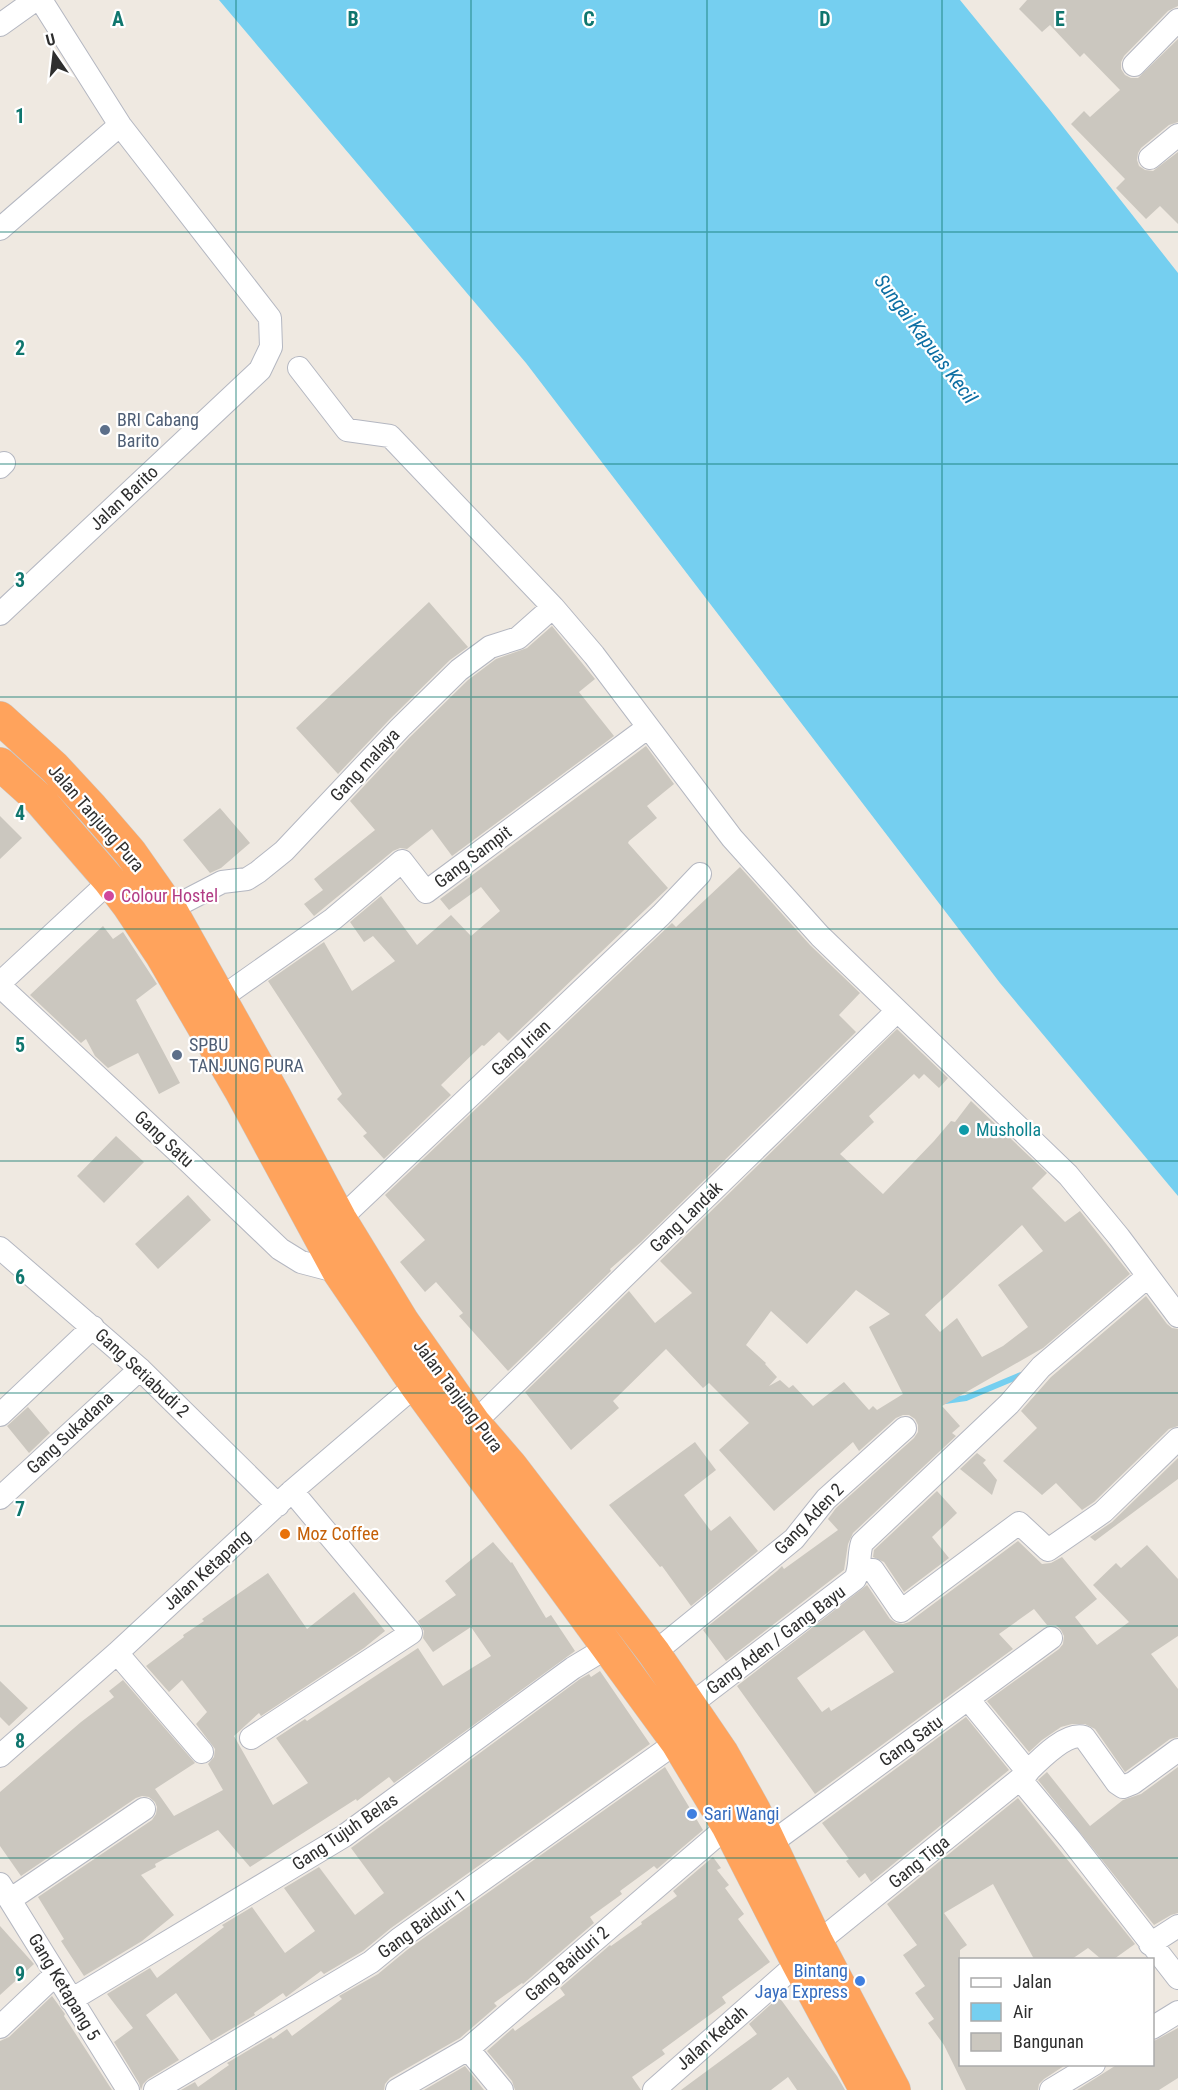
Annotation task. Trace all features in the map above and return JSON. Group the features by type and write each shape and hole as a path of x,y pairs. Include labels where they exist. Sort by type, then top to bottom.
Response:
{"highway":[{"name":"Jalan Tanjung Pura","path":"0,718 54,767 92,808 130,852 170,909 221,998 340,1219 403,1322 474,1423 510,1489 608,1647 677,1742 894,2090"},
{"name":"Jalan Tanjung Pura","path":"0,764 39,799 110,881 161,954 241,1091 339,1272 416,1385 654,1653 722,1753 770,1844 808,1953 866,2090"}],"street":[{"path":"0,25 34,0"},
{"path":"0,229 120,125 41,0"},
{"path":"1134,65 1178,20"},
{"name":"Jalan Barito","path":"0,614 260,370 271,347 270,318 120,125"},
{"path":"1150,158 1178,135"},
{"path":"299,368 347,430 390,436 553,607 594,655 732,838 820,936 1068,1175 1119,1237 1178,1316"},
{"name":"Gang malaya","path":"170,909 222,882 247,879 258,872 284,851 400,728 459,670 490,647 518,638 553,607"},
{"name":"Gang Sampit","path":"221,998 333,919 402,861 426,892 647,728"},
{"name":"Gang Irian","path":"340,1219 661,915 700,874"},
{"path":"0,985 110,881"},
{"name":"Gang Satu","path":"0,985 280,1249 301,1262 339,1272"},
{"name":"Gang Landak","path":"474,1423 897,1011"},
{"name":"Gang Setiabudi 2","path":"2,1254 93,1327 285,1498 411,1633 251,1738"},
{"name":"Gang Aden / Gang Bayu","path":"690,1705 855,1579 862,1543 946,1466 1009,1404 1034,1374 1140,1283"},
{"path":"0,1415 93,1327"},
{"name":"Gang Sukadana","path":"0,1498 140,1369"},
{"name":"Jalan Ketapang","path":"3,1749 117,1653 285,1498 416,1385"},
{"name":"Gang Aden 2","path":"654,1653 794,1539 826,1499 905,1428"},
{"path":"858,1570 873,1570 901,1611 1019,1523 1048,1550 1103,1512 1178,1438"},
{"name":"Gang Satu","path":"770,1844 1051,1638"},
{"name":"Gang Tujuh Belas","path":"71,2000 344,1836 573,1668 608,1647"},
{"path":"117,1653 202,1752"},
{"path":"968,1699 1070,1839 1178,1978"},
{"name":"Gang Tiga","path":"808,1953 1066,1738 1076,1735 1084,1737 1117,1783 1123,1787 1133,1783 1178,1750"},
{"name":"Gang Baiduri 1","path":"155,2090 371,1962 408,1932 677,1742"},
{"path":"6,1892 144,1809"},
{"name":"Gang Baiduri 2","path":"398,2090 468,2049 728,1826"},
{"name":"Gang Ketapang 5","path":"6,1892 128,2090"},
{"path":"1150,1944 1178,1926"},
{"name":"Jalan Kedah","path":"654,2090 808,1953"},
{"path":"0,2027 56,1974"},
{"path":"1154,2027 1178,2012"},
{"path":"468,2049 502,2090"},
{"path":"1051,2090 1091,2066"}],"water":[{"name":"Sungai Kapuas Kecil","path":"219,0 960,0 1049,109 1178,273 1178,1196 1000,983 526,363"}],"building":[{"path":"1027,0 1178,0 1178,6 1168,11 1124,56 1121,69 1125,75 1138,78 1178,39 1178,122 1169,125 1141,148 1137,160 1139,166 1153,171 1178,152 1178,224 1160,206 1146,219 1116,188 1125,179 1071,124 1084,111 1090,117 1120,90 1084,53 1080,57 1050,25 1042,32 1019,9"},
{"path":"429,602 468,647 450,660 338,774 296,728"},
{"path":"552,626 595,679 579,692 614,736 452,856 432,829 407,849 400,848 393,851 314,916 304,904 323,890 314,879 375,830 350,801 468,680 496,659 527,648"},
{"path":"646,746 674,784 647,806 657,818 628,843 668,888 508,1041 499,1032 484,1046 482,1045 441,1085 451,1095 384,1159 363,1136 367,1133 337,1099 342,1094 268,981 324,942 352,991 395,961 373,936 364,942 350,922 381,896 417,945 451,915 471,936 500,911 481,887 449,910 440,899"},
{"path":"220,808 250,843 221,868 210,873 183,840"},
{"path":"0,816 22,838 0,859"},
{"path":"740,867 810,945 860,993 839,1015 856,1032 641,1242 610,1269 611,1271 508,1371 459,1316 463,1313 436,1282 425,1292 400,1262 425,1240 385,1195 672,923 676,927"},
{"path":"103,926 113,939 123,932 157,984 136,1000 180,1083 159,1094 138,1053 108,1068 95,1056 86,1039 81,1043 30,995"},
{"path":"897,1029 948,1078 939,1088 924,1074 919,1079 914,1074 869,1116 874,1122 840,1154 883,1194 951,1121 955,1122 971,1101 1047,1173 1032,1188 1065,1222 1080,1211 1130,1274 1043,1348 942,1406 960,1426 952,1433 956,1436 853,1533 848,1544 844,1570 726,1661 703,1630 782,1566 784,1569 838,1530 828,1519 836,1508 914,1438 918,1432 918,1425 909,1415 903,1415 896,1418 859,1451 853,1442 774,1511 719,1450 749,1423 709,1383 703,1388 666,1349 613,1401 619,1408 571,1450 525,1392 629,1291 655,1323 692,1293 660,1261","holes":["1022,1225 1043,1251 998,1285 1028,1327 1003,1346 982,1357 957,1318 940,1332 925,1315","856,1290 890,1314 869,1327 903,1394 877,1410 873,1406 869,1410 844,1382 813,1406 793,1385 789,1388 780,1380 769,1386 777,1377 766,1363 746,1345 771,1311 807,1344"]},
{"path":"116,1136 144,1162 104,1203 77,1176"},
{"path":"188,1195 211,1220 158,1269 135,1244"},
{"path":"1146,1296 1167,1324 1178,1329 1178,1426 1169,1429 1094,1502 1082,1510 1056,1483 1042,1495 1003,1461 1037,1428 1021,1411 1051,1377"},
{"path":"28,1407 50,1433 29,1453 7,1426"},
{"path":"695,1442 716,1470 684,1495 711,1531 730,1516 758,1551 691,1606 662,1566 660,1567 609,1505"},
{"path":"977,1453 986,1460 983,1463 997,1480 992,1495 960,1469"},
{"path":"1178,1458 1178,1479 1095,1541 1090,1537 1112,1522"},
{"path":"937,1491 957,1513 932,1537 949,1558 904,1592 884,1562 873,1557 874,1550"},
{"path":"1018,1541 1042,1564 1051,1563 1062,1557 1097,1599 1075,1617 1097,1645 1129,1622 1093,1585 1116,1563 1121,1568 1147,1545 1178,1579 1178,1636 1151,1654 1178,1689 1178,1737 1170,1739 1125,1772 1095,1729 1085,1724 1061,1727 1029,1752 987,1701 1063,1644 1064,1636 1061,1630 1056,1625 1047,1625 1034,1609 999,1634 1013,1649 815,1794 737,1686 867,1585 890,1619 896,1623 909,1622","holes":["864,1630 894,1672 831,1711 829,1707 822,1712 797,1678"]},
{"path":"493,1542 512,1562 546,1618 551,1615 575,1651 394,1783 389,1777 357,1801 356,1799 250,1867 218,1830 155,1864 156,1867 141,1875 174,1915 142,1941 84,1976 61,1941 64,1939 38,1897 152,1820 156,1814 155,1802 149,1797 136,1798 21,1876 0,1846 0,1792 81,1722 114,1697 109,1691 123,1680 195,1763 155,1789 174,1816 223,1790 208,1764 214,1757 215,1749 196,1724 207,1712 182,1680 169,1692 146,1666 184,1637 183,1635 204,1621 202,1619 268,1573 307,1629 354,1592 385,1631 364,1648 261,1716 259,1713 234,1736 273,1805 308,1783 276,1738 305,1719 307,1721 418,1648 443,1686 491,1656 471,1627 433,1652 423,1638 424,1631 418,1621 456,1595 445,1581"},
{"path":"600,1671 650,1744 391,1928 363,1951 324,1974 321,1971 286,1997 283,1993 254,2013 255,2015 211,2041 176,1993 146,2015 179,2060 148,2079 141,2090 114,2042 133,2028 107,1994 150,1968 157,1978 224,1927 222,1925 252,1907 285,1953 315,1931 284,1888 319,1867 355,1915 384,1893 351,1848 580,1679 589,1674 591,1677"},
{"path":"0,1681 28,1708 9,1726 0,1717"},
{"path":"966,1717 1009,1770 871,1882 865,1873 859,1878 846,1861 849,1859 822,1823"},
{"path":"665,1767 703,1830 657,1869 654,1866 620,1891 622,1894 590,1917 594,1923 523,1984 494,2003 497,2006 460,2038 390,2078 384,2090 181,2090 195,2082 198,2087 229,2065 227,2063 287,2029 292,2036 342,1999 339,1996 378,1974 407,1950"},
{"path":"1178,1767 1178,1913 1154,1925 1038,1780 1047,1772 1090,1826 1123,1800 1141,1794"},
{"path":"1018,1798 1135,1944 1115,1958 1100,1958 1088,1948 1073,1958 1033,1958 993,1884 944,1913 967,1945 960,1950 959,1958 959,2066 1064,2066 1044,2079 1039,2084 1038,2090 966,2090 944,2045 928,2023 934,2019 915,1993 925,1986 903,1955 917,1945 887,1904"},
{"path":"713,1857 721,1868 717,1870 729,1885 725,1888 744,1914 738,1919 770,1962 722,1997 726,2003 662,2050 665,2054 632,2077 641,2090 515,2090 512,2081 487,2051 513,2028 515,2031 565,1995 560,1988 610,1945 642,1924 641,1922 677,1896 673,1891"},
{"path":"0,1926 34,1964 0,1995"},
{"path":"52,1996 112,2090 0,2090 0,2041 9,2037"},
{"path":"779,1997 845,2090 797,2090 788,2077 771,2090 681,2090 757,2034 749,2024"},
{"path":"1178,2028 1178,2078 1159,2090 1077,2090 1115,2066 1154,2066 1154,2041"},
{"path":"465,2066 484,2090 424,2090"}],"waterway":[{"path":"945,1401 966,1398 1021,1375"}],"place":[{"name":"BRI Cabang Barito","path":"105,430"},
{"name":"Colour Hostel","path":"109,896"},
{"name":"SPBU TANJUNG PURA","path":"177,1055"},
{"name":"Musholla","path":"964,1130"},
{"name":"Moz Coffee","path":"285,1534"},
{"name":"Sari Wangi","path":"692,1814"},
{"name":"Bintang Jaya Express","path":"860,1981"}]}
